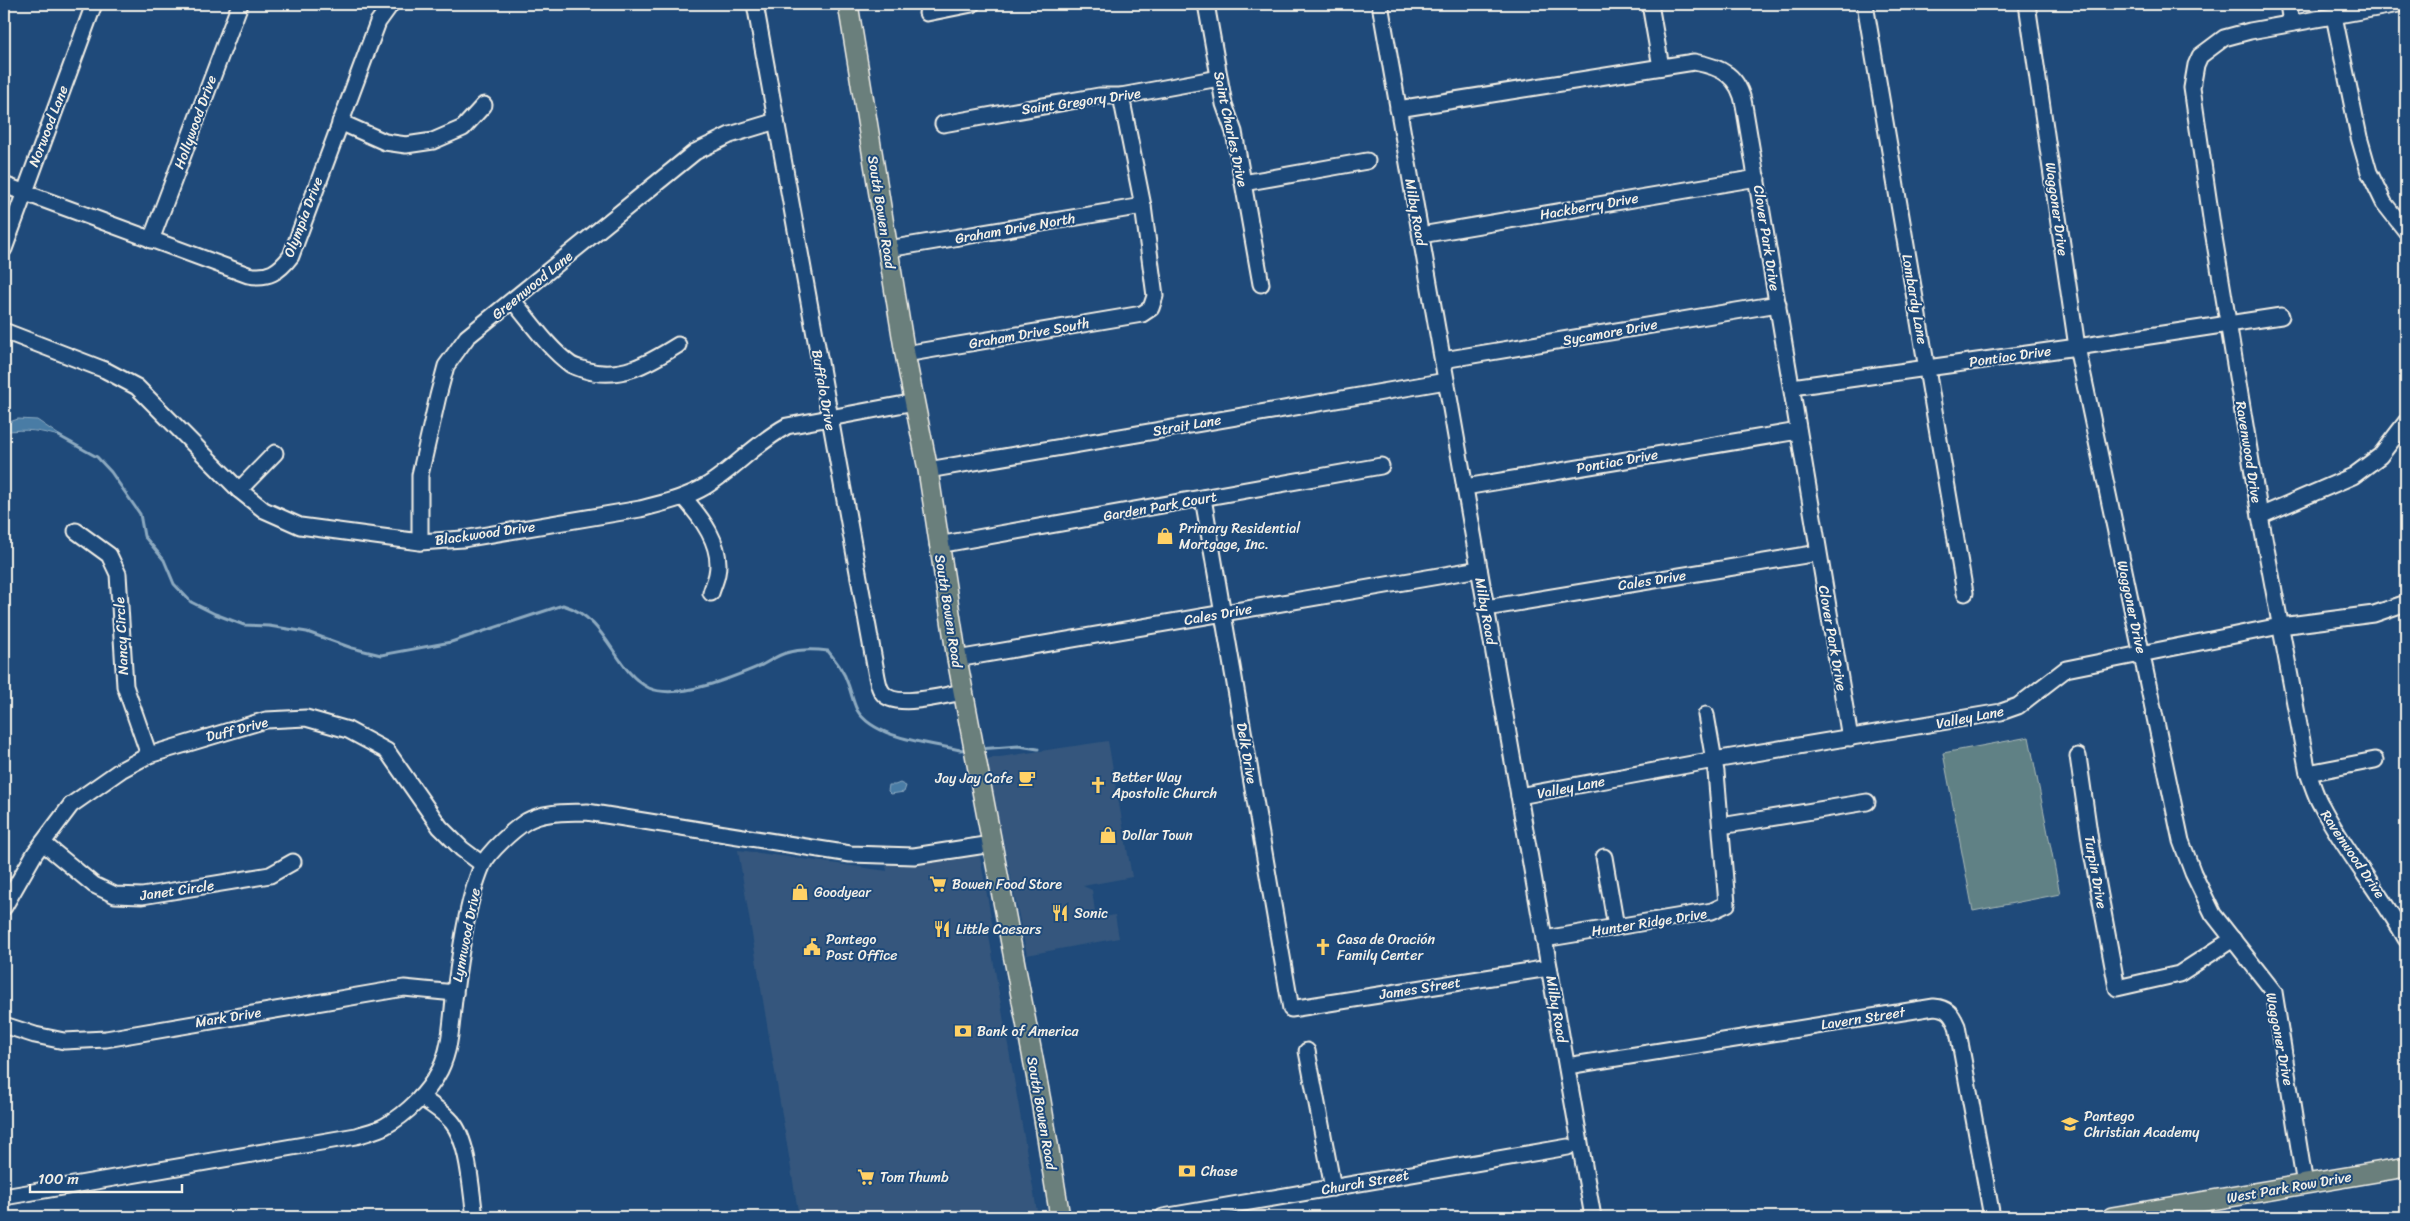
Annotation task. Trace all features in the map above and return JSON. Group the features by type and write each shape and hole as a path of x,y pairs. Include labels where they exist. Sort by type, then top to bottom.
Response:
{"main road":[{"name":"South Bowen Road","path":"848,4 905,354 928,470 957,659 1039,1094 1060,1217"},
{"name":"West Park Row Drive","path":"2112,1217 2406,1167"}],"street":[{"name":"Norwood Lane","path":"4,249 94,4"},
{"name":"Hollywood Drive","path":"151,240 240,4"},
{"name":"Olympia Drive","path":"4,185 248,275 260,277 270,275 283,267 291,256 378,22 391,4"},
{"name":"Buffalo Drive","path":"756,4 829,417 877,677 882,694 894,701 904,701 963,692"},
{"path":"927,13 972,4"},
{"name":"Saint Charles Drive","path":"1206,4 1224,104 1234,132 1261,284"},
{"name":"Milby Road","path":"1380,4 1593,1217"},
{"path":"1650,4 1661,67"},
{"name":"Lombardy Lane","path":"1865,4 1965,593"},
{"name":"Waggoner Drive","path":"2027,4 2077,347 2181,841 2213,914 2274,992 2306,1185"},
{"path":"2288,4 2291,23"},
{"name":"Ravenwood Drive","path":"2399,4 2291,23 2224,38 2200,56 2194,76 2193,98 2260,516 2308,772 2319,803 2333,827 2390,909 2406,939"},
{"path":"2334,16 2369,172 2384,203 2406,231"},
{"name":"Clover Park Drive","path":"1398,109 1694,62 1710,65 1733,78 1741,90 1757,178 1850,738"},
{"name":"Saint Gregory Drive","path":"943,124 1099,96 1121,96 1219,78"},
{"path":"1121,96 1143,206"},
{"path":"340,122 385,142 406,145 434,141 463,128 484,105"},
{"name":"Greenwood Lane","path":"420,542 420,475 446,366 467,336 513,301 695,152 730,135 776,121"},
{"path":"1243,183 1367,161"},
{"name":"Hackberry Drive","path":"1420,235 1757,178"},
{"name":"Graham Drive North","path":"888,249 1143,206"},
{"name":"Graham Drive South","path":"905,354 1142,314 1150,308 1155,296 1143,206"},
{"path":"513,301 556,350 572,365 598,374 625,372 648,363 678,345"},
{"name":"Sycamore Drive","path":"1442,360 1778,304"},
{"name":"Pontiac Drive","path":"1792,387 2281,316"},
{"name":"Blackwood Drive","path":"4,331 105,370 137,387 239,490 264,510 300,526 420,542 463,539 640,509 683,497 707,485 769,436 787,426 915,402"},
{"name":"Strait Lane","path":"928,470 1446,381"},
{"path":"2260,516 2353,476 2380,456 2406,422"},
{"name":"Pontiac Drive","path":"1465,487 1798,431"},
{"path":"239,490 275,453"},
{"name":"Garden Park Court","path":"938,545 1381,466"},
{"path":"683,497 698,515 714,543 718,566 711,593"},
{"name":"Delk Drive","path":"1203,498 1291,1009"},
{"name":"Nancy Circle","path":"76,530 109,555 118,574 125,686 149,755"},
{"name":"Cales Drive","path":"1486,608 1818,552"},
{"name":"Cales Drive","path":"957,659 1479,569"},
{"name":"Valley Lane","path":"1519,796 1714,760 2001,712 2018,706 2066,669 2280,626 2374,614 2406,603"},
{"name":"Hunter Ridge Drive","path":"1544,939 1704,913 1725,906 1728,899 1721,826 1714,760 1706,715"},
{"name":"Duff Drive","path":"4,907 18,878 71,805 121,770 149,755 266,720 306,718 348,730 387,751 440,827 462,849 482,864"},
{"name":"Turpin Drive","path":"2078,756 2091,847 2117,988 2179,974 2233,939"},
{"path":"2308,772 2375,760"},
{"path":"1721,826 1867,802"},
{"name":"Lynnwood Drive","path":"4,1197 356,1136 384,1127 421,1097 437,1075 448,1048 455,993 470,906 482,864 503,840 528,821 550,814 587,812 850,854 914,856 992,844"},
{"name":"Janet Circle","path":"43,843 94,885 115,895 142,896 270,875 293,862"},
{"path":"1604,857 1616,927"},
{"name":"James Street","path":"1291,1009 1549,968"},
{"name":"Mark Drive","path":"4,1025 35,1035 64,1041 106,1039 404,988 455,993"},
{"name":"Lavern Street","path":"1567,1066 1934,1006 1945,1008 1953,1016 1957,1026 1992,1217"},
{"path":"1307,1051 1333,1188"},
{"path":"421,1097 451,1121 458,1130 466,1160 475,1217"},
{"name":"Church Street","path":"1163,1217 1568,1147"}],"shaded area":[{"path":"18,419 37,420 62,437 33,431 4,432 4,424"},
{"path":"1108,741 1132,877 1083,886 1092,890 1095,912 1104,917 1115,915 1119,938 1027,955 986,759"},
{"path":"900,783 906,786 904,792 891,794 888,791 889,785"},
{"path":"738,850 887,871 886,865 923,863 976,855 980,857 993,928 988,930 1038,1217 799,1217"}],"green space":[{"path":"2029,737 2060,894 1973,911 1943,753"}],"waterway":[{"path":"59,436 97,457 111,472 140,514 144,536 164,560 174,584 191,602 244,625 269,626 307,632 352,648 381,655 451,642 563,605 591,621 627,669 637,680 649,688 661,691 675,691 706,686 762,665 786,653 807,650 828,651 844,675 857,710 865,720 876,728 889,734 919,742 960,750 968,749"},
{"path":"979,749 1019,746 1038,749"}],"place":[{"name":"Primary Residential Mortgage, Inc.","path":"1165,536"},
{"name":"Jay Jay Cafe","path":"1027,778"},
{"name":"Better Way Apostolic Church","path":"1098,785"},
{"name":"Dollar Town","path":"1108,835"},
{"name":"Bowen Food Store","path":"938,884"},
{"name":"Goodyear","path":"800,892"},
{"name":"Sonic","path":"1060,913"},
{"name":"Little Caesars","path":"942,929"},
{"name":"Pantego Post Office","path":"812,947"},
{"name":"Casa de Oración Family Center","path":"1323,947"},
{"name":"Bank of America","path":"963,1031"},
{"name":"Pantego Christian Academy","path":"2070,1124"},
{"name":"Chase","path":"1187,1171"},
{"name":"Tom Thumb","path":"866,1177"}]}
